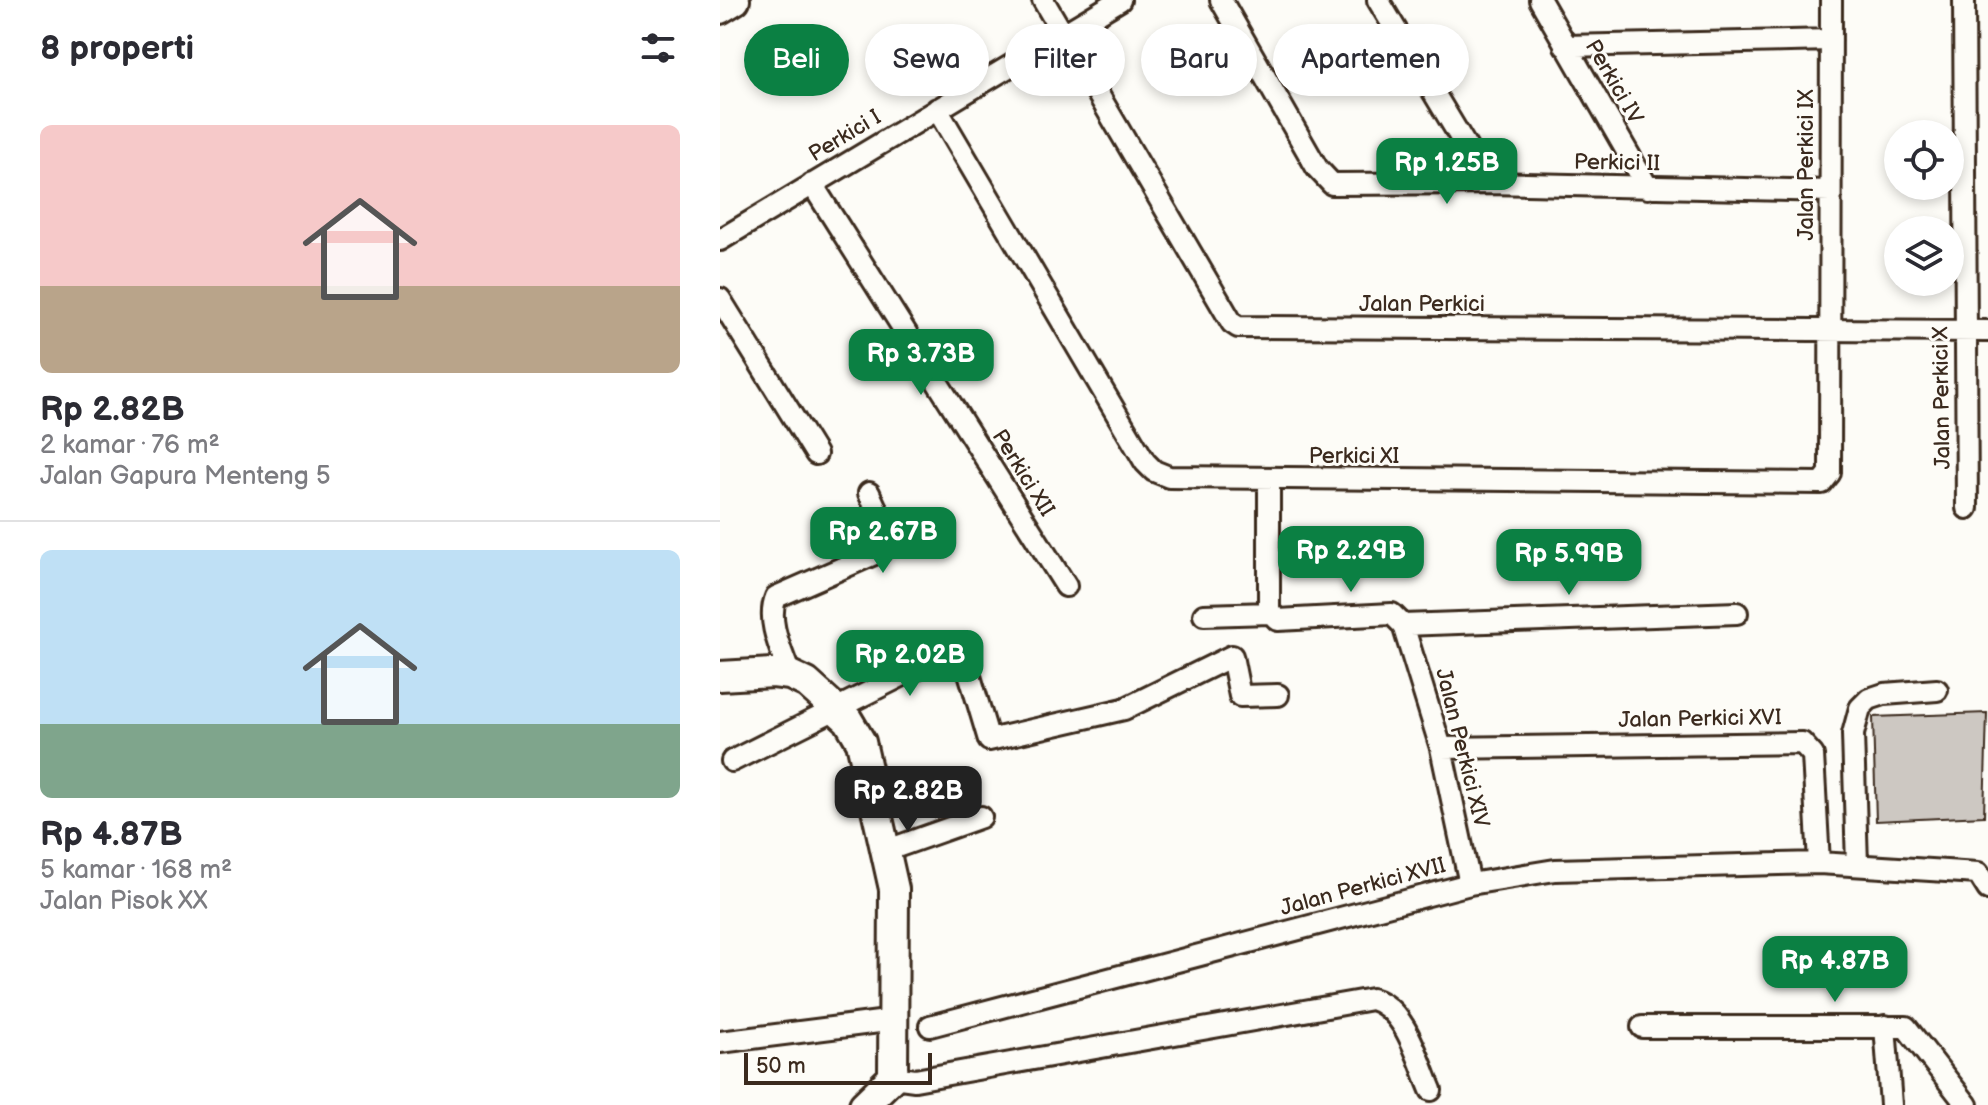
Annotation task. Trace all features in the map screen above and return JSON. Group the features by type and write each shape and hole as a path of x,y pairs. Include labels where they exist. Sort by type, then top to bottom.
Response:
{"street":[{"path":"720,9 735,0"},
{"name":"Jalan Perkici","path":"1043,0 1056,24"},
{"name":"Perkici I","path":"1079,24 1120,0"},
{"name":"Perkici II","path":"1221,0 1325,180 1332,184 1488,183 1830,191"},
{"path":"1378,0 1488,183"},
{"name":"Perkici IV","path":"1540,0 1648,188"},
{"name":"Jalan Perkici IX","path":"1829,331 1831,0"},
{"name":"Jalan Perkici X","path":"1964,0 1967,508"},
{"path":"1565,46 1831,40"},
{"name":"Perkici I","path":"720,240 1005,68"},
{"name":"Jalan Perkici","path":"1098,96 1232,323 1238,327 1988,331"},
{"name":"Perkici XI","path":"937,109 1145,462 1154,471 1169,477 1822,483 1830,473 1829,331"},
{"name":"Perkici XII","path":"812,184 1066,586"},
{"path":"720,299 816,454"},
{"path":"1269,480 1274,616"},
{"path":"790,675 774,626 772,608 776,597 881,551 889,537 869,493"},
{"path":"1204,615 1392,614 1403,625 1737,613"},
{"name":"Jalan Perkici XIV","path":"1403,625 1441,748 1470,884"},
{"path":"732,761 961,646 989,740 1124,709 1232,656 1240,696 1278,695"},
{"path":"720,676 790,675 807,683 838,710 861,742 894,889 893,1077 864,1105"},
{"path":"1857,865 1853,734 1860,708 1869,699 1884,694 1937,690"},
{"name":"Jalan Perkici XVI","path":"1441,748 1802,743 1813,755 1819,863"},
{"path":"885,851 981,817"},
{"path":"1819,863 1978,873 1988,889"},
{"name":"Jalan Perkici XVII","path":"930,1026 1470,884 1555,870 1819,863"},
{"path":"893,1077 915,1080 1372,999 1382,1002 1394,1012 1409,1038 1431,1090"},
{"path":"720,1042 895,1020"},
{"path":"1885,1026 1891,1105"},
{"path":"1642,1027 1906,1027 1967,1105"}],"building":[{"path":"1987,713 1984,816 1876,821 1873,717"}]}
